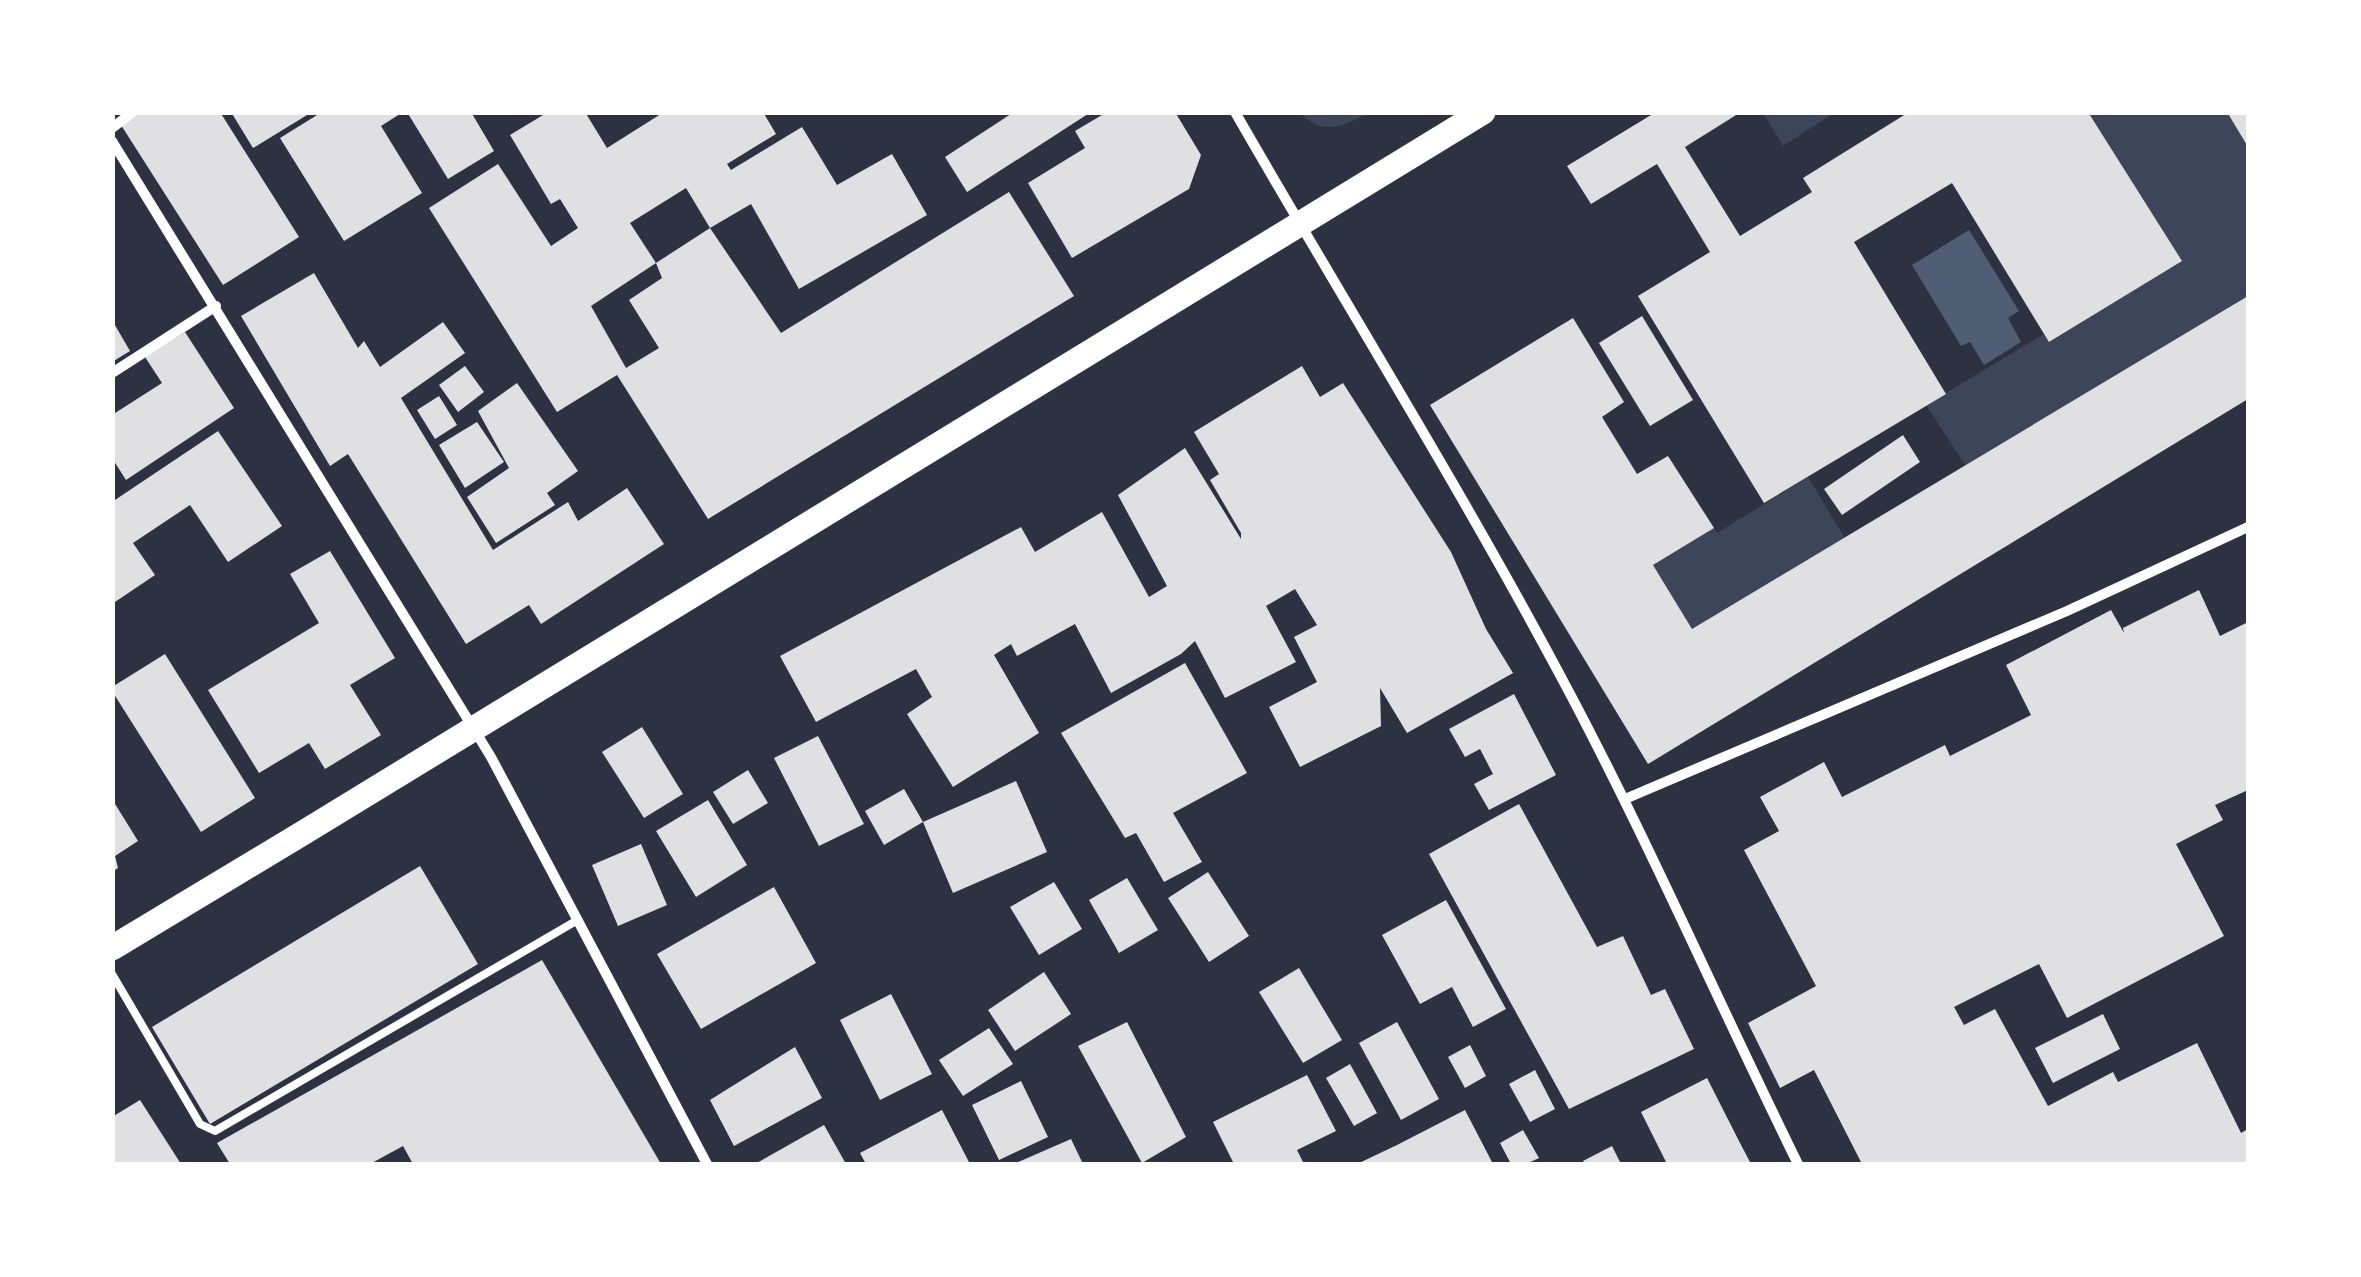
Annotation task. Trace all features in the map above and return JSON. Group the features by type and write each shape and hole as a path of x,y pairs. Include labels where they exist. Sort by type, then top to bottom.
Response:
{"main road":[{"path":"112,948 474,731 1483,112"}],"street":[{"path":"112,128 132,112"},
{"path":"1236,112 1476,524 1625,800 1798,1164"},
{"path":"112,141 474,731 707,1164"},
{"path":"112,373 216,306"},
{"path":"1625,800 2067,610 2248,526"}],"lane":[{"path":"112,974 200,1124 215,1131 576,921"}],"shaded area":[{"path":"1301,113 1368,113 1342,125 1325,127"},
{"path":"1763,113 1834,113 1783,146"},
{"path":"2088,113 2227,113 2248,147 2248,296 1966,466 1926,405 2044,334 2050,342 2181,261"},
{"path":"1969,230 2019,311 2008,318 2021,342 1984,365 1970,342 1961,346 1912,265"},
{"path":"1808,477 1845,538 1692,629 1653,565 1714,528 1717,533"}],"building":[{"path":"141,112 220,112 299,237 223,285 121,125"},
{"path":"231,112 312,112 253,148"},
{"path":"322,112 403,112 381,126 422,193 344,241 280,138"},
{"path":"407,112 471,112 494,151 448,179"},
{"path":"548,112 585,112 607,148 664,112 763,112 776,134 727,164 731,170 802,127 837,185 892,154 927,215 799,289 751,204 710,228 781,333 1009,192 1074,296 708,519 617,375 557,412 429,208 498,164 551,246 578,228 560,199 551,204 510,135","holes":["686,188 710,228 656,263 630,223","656,263 662,278 629,300 659,348 626,368 591,306"]},
{"path":"1014,112 1091,112 967,192 945,157"},
{"path":"1107,112 1175,112 1201,155 1189,189 1072,258 1028,183 1085,148 1075,131"},
{"path":"1656,112 1741,112 1685,147 1740,236 1812,192 1803,178 1909,112 2088,112 2182,261 2049,342 1952,183 1854,242 1946,394 1764,503 1638,296 1710,252 1657,164 1591,204 1567,166"},
{"path":"2227,112 2248,112 2248,147"},
{"path":"314,273 358,348 364,341 380,367 443,322 465,353 401,398 493,550 568,502 578,521 627,488 664,544 541,624 529,605 466,644 348,454 330,466 241,316"},
{"path":"2248,296 2248,399 1648,764 1430,405 1573,318 1624,402 1602,417 1637,474 1668,456 1714,528 1653,565 1692,629"},
{"path":"1642,316 1693,400 1650,426 1599,343"},
{"path":"112,320 130,351 112,362"},
{"path":"185,332 234,408 126,480 112,458 112,415 162,383 145,357"},
{"path":"465,366 484,392 458,412 439,385"},
{"path":"1302,366 1320,397 1343,383 1451,552 1486,629 1513,673 1407,733 1380,688 1381,726 1300,767 1269,707 1317,682 1294,637 1317,625 1295,589 1266,606 1296,662 1225,698 1195,641 1181,654 1111,693 1075,624 1017,656 1011,644 994,655 1039,733 953,787 907,714 932,697 916,669 816,722 780,656 1021,527 1035,552 1102,512 1149,597 1167,586 1118,495 1185,448 1241,539 1210,480 1219,474 1194,432"},
{"path":"517,383 578,471 547,493 555,505 496,543 467,497 509,468 478,411"},
{"path":"439,396 457,425 435,439 417,410"},
{"path":"477,422 504,462 465,488 439,445"},
{"path":"218,431 282,526 228,562 190,505 133,543 155,575 112,604 112,502"},
{"path":"1903,435 1920,462 1842,515 1824,489"},
{"path":"330,551 395,658 350,685 381,735 325,769 309,743 259,773 208,690 319,623 290,574"},
{"path":"2199,590 2220,636 2248,622 2248,790 2215,805 2223,820 2176,844 2224,936 2067,1018 2039,964 1954,1007 1964,1025 1995,1009 2048,1106 2113,1072 2118,1082 2197,1043 2241,1133 2248,1129 2248,1164 1862,1164 1814,1070 1780,1088 1748,1023 1816,986 1744,850 1779,831 1760,797 1824,762 1842,797 1945,745 1950,756 2031,715 2006,665 2111,610 2124,633 2123,628"},
{"path":"165,654 255,798 201,832 112,691 112,687"},
{"path":"1185,663 1247,773 1173,813 1202,862 1164,882 1136,833 1125,838 1061,733"},
{"path":"1514,694 1556,775 1489,810 1474,784 1493,774 1480,749 1465,757 1449,729"},
{"path":"642,727 683,794 644,818 602,752"},
{"path":"818,736 864,824 819,846 774,758"},
{"path":"748,770 768,803 733,824 713,792"},
{"path":"1016,781 1047,852 953,893 923,822"},
{"path":"904,789 923,822 884,845 865,811"},
{"path":"112,799 138,841 115,856 118,868 112,872"},
{"path":"708,800 747,865 696,897 656,831"},
{"path":"1519,804 1597,947 1623,936 1651,995 1665,989 1694,1049 1569,1109 1429,854"},
{"path":"641,844 667,905 618,926 592,865"},
{"path":"420,866 478,964 210,1124 152,1027"},
{"path":"1208,872 1249,936 1209,962 1168,898"},
{"path":"1127,878 1158,930 1119,953 1089,900"},
{"path":"1054,882 1082,929 1039,955 1010,907"},
{"path":"774,887 816,963 701,1029 657,954"},
{"path":"1446,900 1506,1009 1473,1027 1452,987 1420,1004 1382,935"},
{"path":"542,960 661,1164 413,1164 403,1146 370,1164 230,1164 217,1143"},
{"path":"1299,968 1342,1040 1303,1063 1259,992"},
{"path":"1044,972 1071,1014 1015,1051 988,1010"},
{"path":"891,994 932,1074 880,1100 840,1020"},
{"path":"2103,1014 2120,1049 2053,1083 2035,1048"},
{"path":"1127,1022 1186,1137 1142,1163 1078,1046"},
{"path":"1397,1022 1439,1099 1401,1120 1359,1043"},
{"path":"989,1028 1013,1064 963,1096 939,1060"},
{"path":"1470,1045 1486,1076 1465,1088 1448,1057"},
{"path":"795,1047 822,1098 734,1146 710,1100"},
{"path":"1350,1064 1377,1113 1354,1126 1326,1078"},
{"path":"1535,1070 1555,1109 1530,1122 1509,1084"},
{"path":"1307,1075 1336,1131 1297,1150 1304,1164 1234,1164 1213,1122"},
{"path":"1707,1078 1751,1164 1667,1164 1641,1112"},
{"path":"1021,1081 1048,1137 999,1160 972,1105"},
{"path":"140,1100 181,1164 112,1164 112,1117"},
{"path":"942,1110 970,1164 866,1164 860,1153"},
{"path":"1465,1110 1493,1164 1357,1164 1397,1145"},
{"path":"824,1125 846,1164 755,1164"},
{"path":"1523,1130 1539,1158 1526,1164 1511,1164 1500,1143"},
{"path":"1071,1139 1083,1164 1014,1164"},
{"path":"1612,1146 1621,1164 1583,1161"}]}
